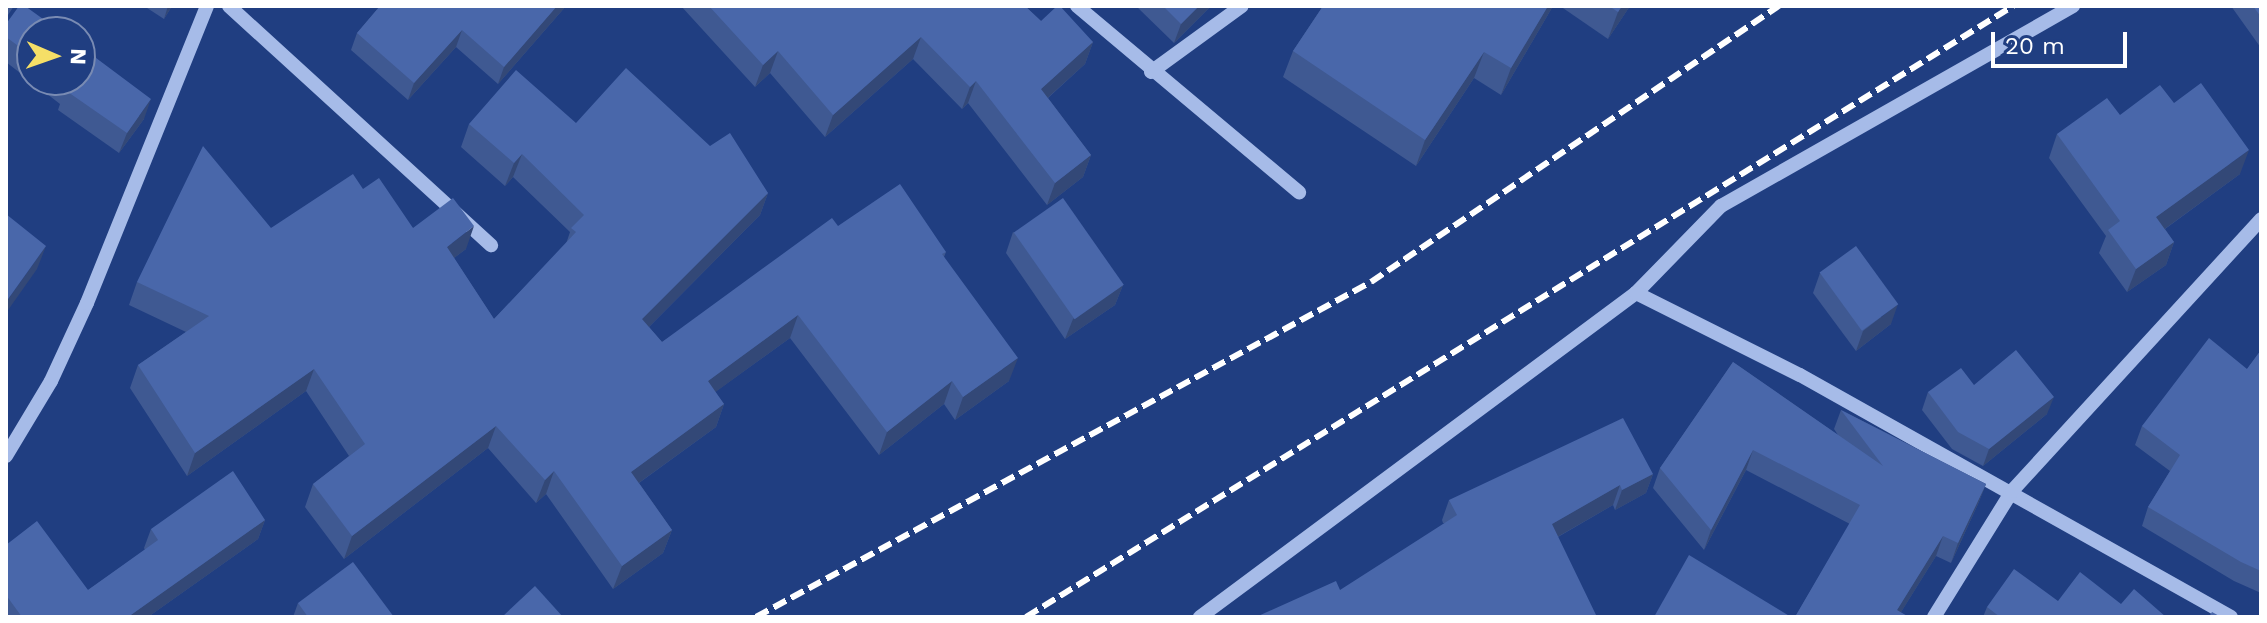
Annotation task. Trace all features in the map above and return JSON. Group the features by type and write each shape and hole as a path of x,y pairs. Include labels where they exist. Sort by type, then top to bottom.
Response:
{"street":[{"path":"6,456 51,381 87,303 207,6"},
{"path":"229,6 491,245"},
{"path":"1077,6 1151,72 1299,192"},
{"path":"1151,72 1242,6"},
{"path":"1200,617 1636,293 1721,206 2073,6"},
{"path":"1934,617 2012,491 2261,219"},
{"path":"1636,293 1800,375 2012,491 2231,617"}],"building":[{"path":"19,6 25,6 39,16 16,16 16,44 6,37 6,24"},
{"path":"380,6 557,6 504,67 462,30 414,83 357,33"},
{"path":"709,6 1025,6 1041,21 1060,6 1093,42 1041,89 1091,155 1055,183 976,81 970,87 921,37 833,115 778,51 763,65"},
{"path":"1163,6 1199,6 1181,24"},
{"path":"1323,6 1548,6 1511,68 1484,52 1425,140 1293,51"},
{"path":"2253,6 2261,6 2261,17"},
{"path":"96,58 151,99 127,133 74,96 96,96"},
{"path":"626,68 710,146 730,133 768,193 642,319 662,342 832,218 838,226 900,184 946,252 942,254 1018,358 963,397 952,381 887,432 798,315 708,381 724,404 631,472 672,530 622,566 554,471 545,480 496,426 352,536 313,484 365,444 314,369 195,453 138,365 209,316 137,282 203,146 271,228 353,174 363,189 379,178 413,228 453,198 474,226 447,247 494,319 576,232 571,228 584,215 522,154 514,163 469,124 516,70 576,123"},
{"path":"2201,83 2249,150 2156,217 2174,242 2136,269 2108,230 2120,221 2057,134 2107,98 2120,115 2160,85 2174,103"},
{"path":"1063,198 1124,285 1075,319 1014,232"},
{"path":"6,214 46,246 6,302"},
{"path":"1856,246 1898,304 1862,331 1820,272"},
{"path":"2209,338 2247,369 2261,350 2261,571 2148,507 2180,455 2142,426"},
{"path":"2016,350 2054,397 1989,449 1958,432 1928,392 1961,368 1974,385"},
{"path":"1733,362 1883,466 1841,410 1986,484 1958,543 1943,536 1897,610 1909,617 1795,617 1860,505 1753,450 1711,530 1660,468"},
{"path":"1623,418 1653,474 1622,490 1620,485 1552,524 1597,617 1256,617 1336,581 1340,590 1457,515 1449,500"},
{"path":"233,471 265,520 128,617 22,617 6,595 6,545 37,521 88,590 158,540 151,529"},
{"path":"1689,555 1791,617 1654,617"},
{"path":"353,562 394,617 308,617 298,603"},
{"path":"2014,569 2058,601 2080,572 2121,604 2134,589 2166,617 2000,617 1987,607"},
{"path":"535,586 563,617 502,617"}],"railway":[{"path":"756,617 1371,282 1779,6"},
{"path":"1026,617 2013,6"}]}
